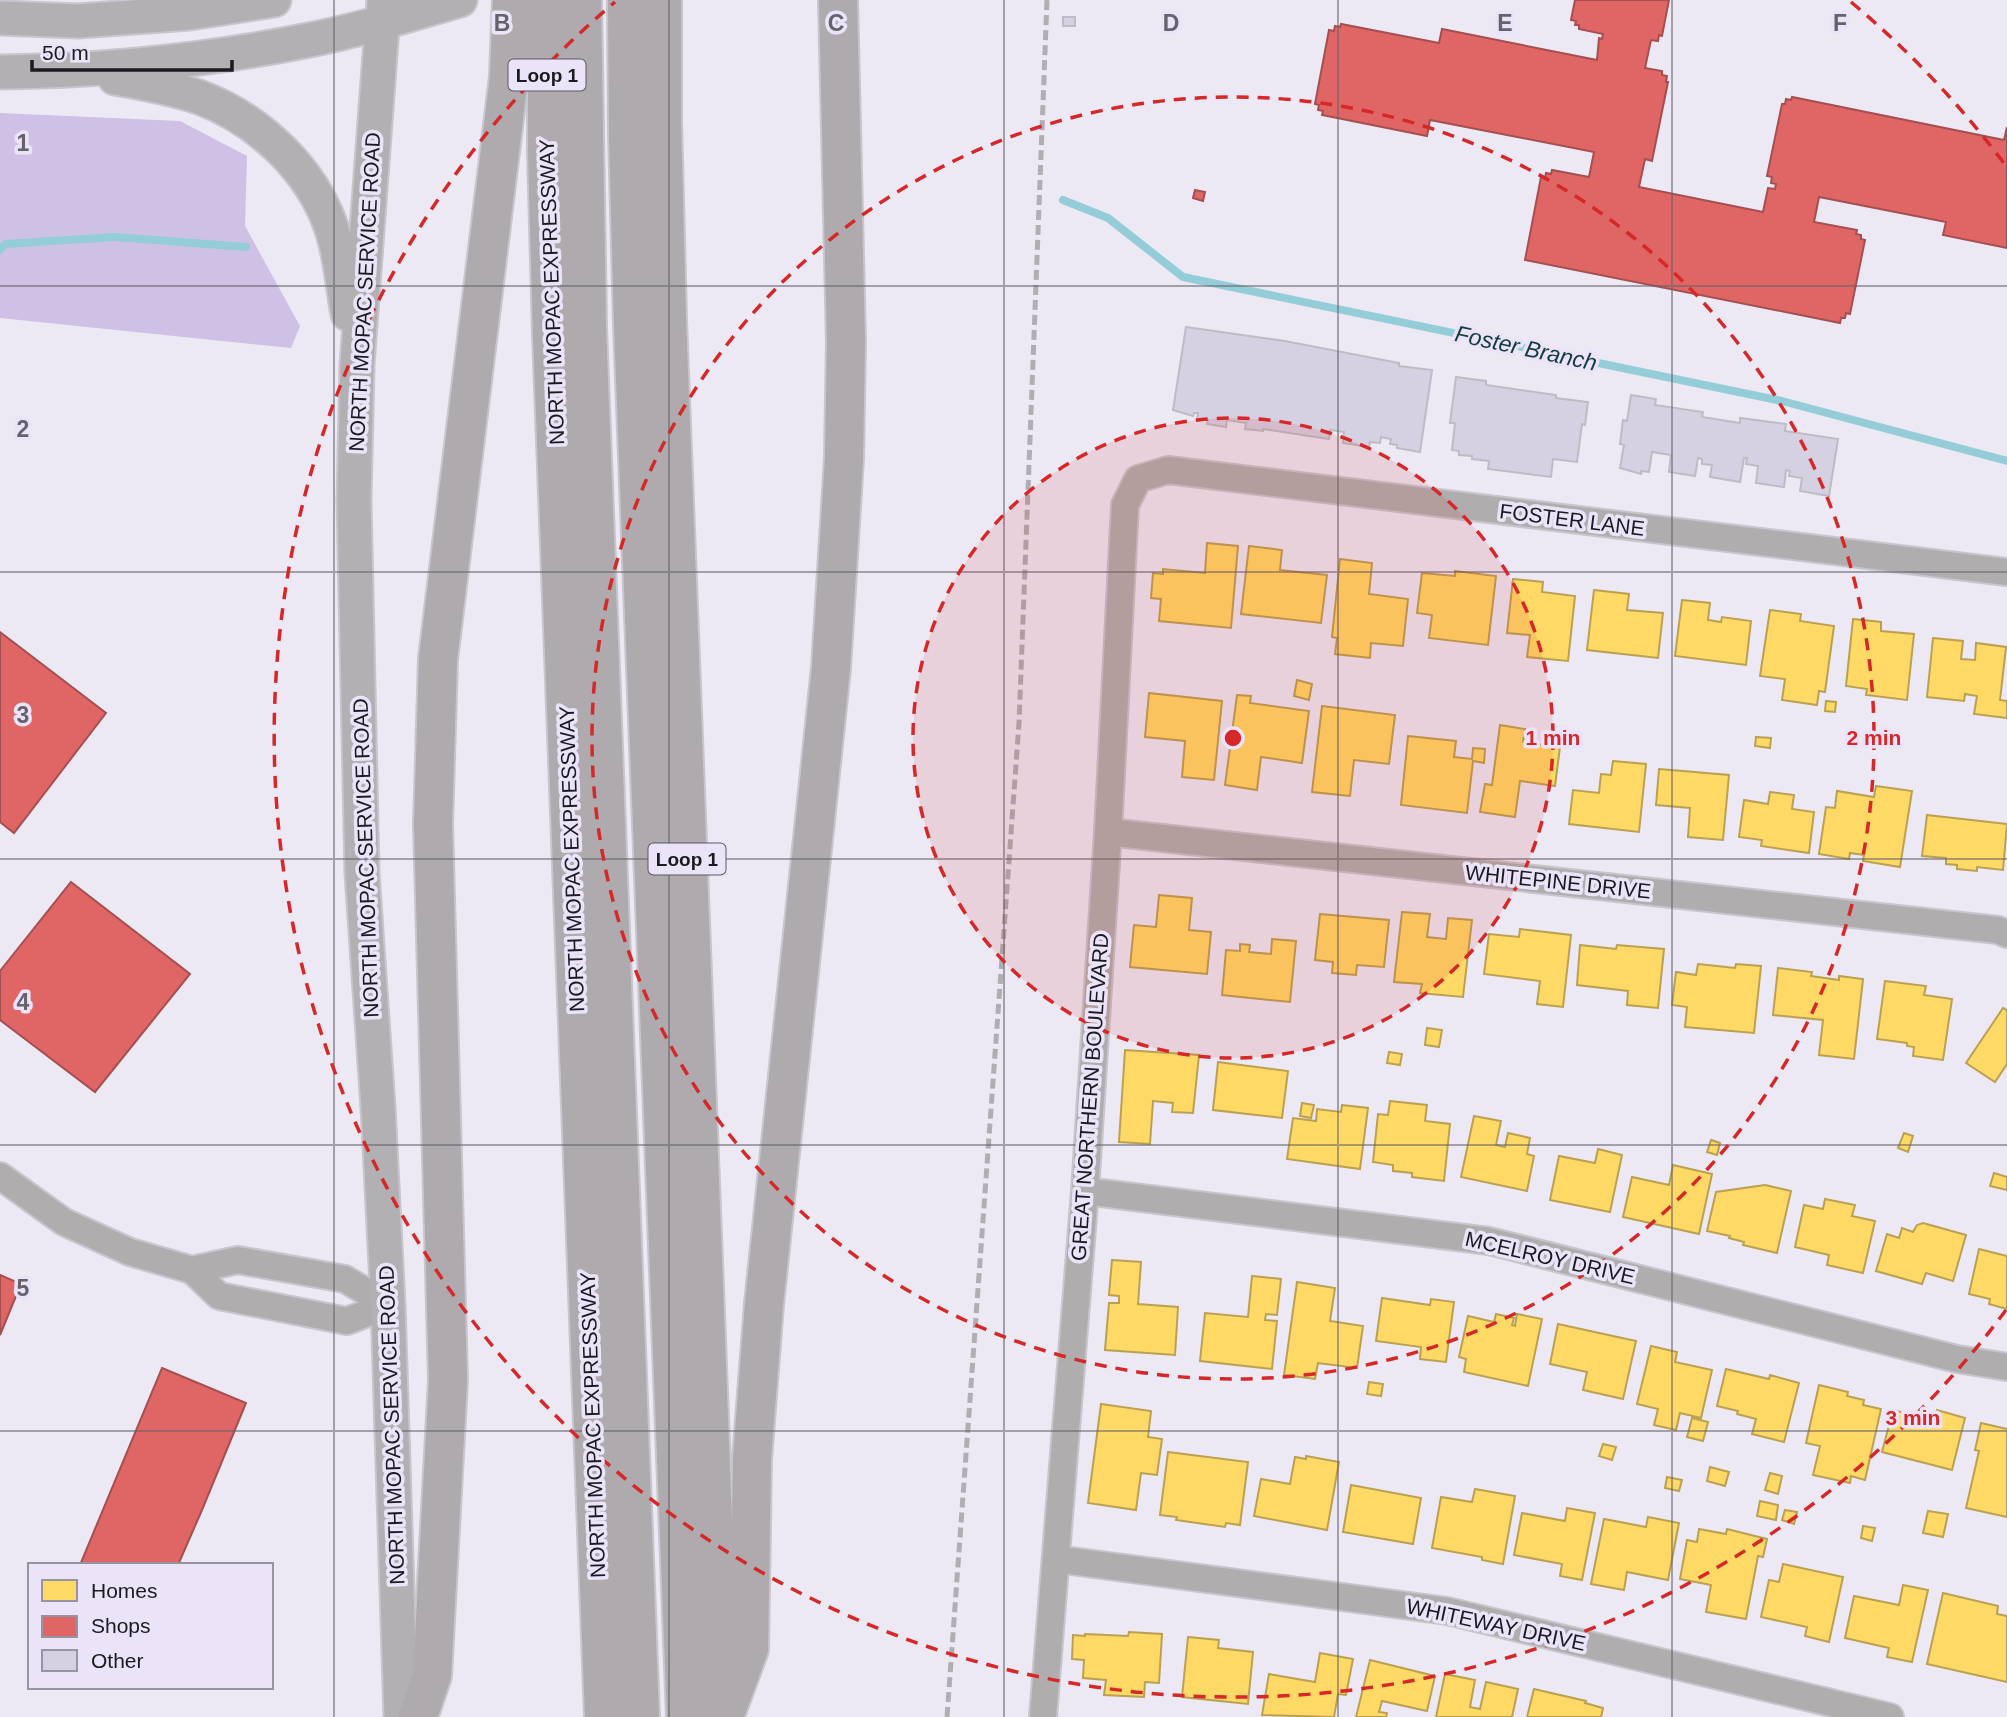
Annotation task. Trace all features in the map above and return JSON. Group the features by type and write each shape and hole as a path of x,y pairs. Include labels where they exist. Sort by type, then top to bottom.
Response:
{"highway":[{"path":"418,1717 432,1675 448,1380 433,824 438,659 509,76 512,0"},
{"name":"NORTH MOPAC EXPRESSWAY","path":"547,0 547,151 552,334 604,1717"},
{"path":"582,0 587,328 640,1717"},
{"path":"627,0 633,325 686,1717"},
{"name":"Loop 1","path":"662,0 667,320 713,1522 718,1717"},
{"path":"724,1717 749,1649 752,1459 764,1304 832,642 844,458 846,342 838,0"}],"main road":[{"path":"0,18 92,20 189,13 274,0"},
{"path":"0,72 78,71 207,57 306,41 383,11 446,4"},
{"name":"NORTH MOPAC SERVICE ROAD","path":"383,11 357,365 354,501 362,873 379,1107 401,1717"},
{"path":"78,71 158,86 198,97 235,114 280,150 307,178 327,216 337,253 357,365"}],"street":[{"name":"FOSTER LANE","path":"1138,478 1168,470 2007,572"},
{"name":"GREAT NORTHERN BOULEVARD","path":"1043,1717 1085,1191 1125,505 1138,478"},
{"name":"WHITEPINE DRIVE","path":"1108,832 1998,930 2007,934"},
{"path":"0,1176 64,1222 130,1252 192,1270 219,1296 347,1321 388,1305"},
{"name":"MCELROY DRIVE","path":"1085,1191 1489,1241 1957,1359 2007,1367"},
{"path":"192,1270 238,1260 345,1279 388,1305"},
{"name":"WHITEWAY DRIVE","path":"1056,1559 1447,1611 1890,1717"}],"shaded area":[{"path":"0,113 180,121 247,156 245,226 300,326 291,348 0,318"}],"building: Homes":[{"path":"1207,543 1238,546 1231,628 1159,621 1161,599 1151,598 1153,573 1163,574 1163,569 1205,573"},
{"path":"1249,546 1282,550 1280,570 1327,575 1321,623 1241,614"},
{"path":"1340,559 1372,563 1369,594 1408,599 1403,646 1371,643 1370,658 1335,654 1337,638 1332,637"},
{"path":"1455,571 1496,576 1488,645 1429,638 1432,615 1417,613 1422,573 1455,576"},
{"path":"1513,579 1543,582 1542,592 1575,596 1568,661 1527,657 1530,635 1507,633"},
{"path":"1594,590 1629,594 1627,610 1663,613 1658,658 1587,650"},
{"path":"1682,600 1710,603 1708,620 1721,622 1722,617 1751,621 1746,665 1675,656"},
{"path":"1770,610 1801,614 1800,621 1834,626 1825,692 1819,691 1817,705 1782,700 1785,679 1760,676"},
{"path":"1853,619 1881,622 1881,631 1914,634 1907,700 1866,695 1867,689 1846,686"},
{"path":"1933,638 1963,641 1961,659 1975,660 1976,643 2006,647 2000,700 2007,701 2007,718 1974,714 1977,696 1965,694 1964,701 1927,697"},
{"path":"1297,680 1312,684 1309,700 1294,696"},
{"path":"1149,693 1222,701 1214,780 1182,777 1185,741 1145,737"},
{"path":"1237,695 1251,696 1250,703 1309,711 1302,763 1261,757 1257,790 1225,785"},
{"path":"1826,701 1836,702 1835,712 1825,711"},
{"path":"1322,706 1395,715 1389,764 1354,760 1350,796 1312,792"},
{"path":"1500,725 1525,729 1523,742 1560,747 1555,786 1520,781 1515,817 1480,812 1485,784 1492,785"},
{"path":"1408,736 1456,741 1454,757 1472,759 1473,748 1485,749 1484,763 1473,761 1467,813 1401,805"},
{"path":"1756,737 1771,738 1770,748 1755,746"},
{"path":"1613,761 1646,764 1639,832 1569,824 1573,790 1599,793 1601,774 1611,775"},
{"path":"1659,769 1729,775 1723,840 1688,837 1690,808 1656,805"},
{"path":"1876,786 1912,791 1900,867 1863,861 1864,855 1850,853 1849,859 1819,854 1826,807 1835,808 1837,791 1874,797"},
{"path":"1770,792 1794,795 1792,809 1814,812 1809,853 1761,846 1762,840 1739,837 1744,800 1768,804"},
{"path":"1927,815 2007,824 2003,870 1977,867 1977,871 1957,869 1957,865 1946,864 1946,858 1922,856"},
{"path":"1159,895 1192,898 1189,930 1211,932 1207,974 1130,967 1134,925 1156,927"},
{"path":"1402,912 1430,914 1427,937 1446,939 1448,918 1472,920 1463,997 1420,993 1422,984 1394,982"},
{"path":"1320,914 1389,920 1384,967 1357,965 1356,975 1332,973 1333,962 1315,960"},
{"path":"1520,929 1571,935 1563,1007 1537,1004 1540,981 1484,974 1489,934 1519,937"},
{"path":"1272,939 1296,941 1290,1002 1222,995 1226,950 1240,951 1240,944 1250,945 1249,952 1271,954"},
{"path":"1580,945 1616,949 1617,945 1664,949 1658,1008 1627,1005 1628,991 1577,985"},
{"path":"1698,964 1735,968 1736,964 1761,966 1754,1033 1685,1027 1687,1007 1672,1005 1676,972 1696,975"},
{"path":"1778,968 1812,972 1811,976 1839,980 1839,976 1863,979 1854,1059 1819,1055 1823,1020 1773,1015"},
{"path":"1885,981 1926,986 1924,995 1952,999 1943,1060 1913,1056 1914,1047 1907,1046 1907,1043 1877,1039"},
{"path":"2003,1008 2007,1010 2007,1064 1995,1082 1966,1063"},
{"path":"1427,1028 1442,1030 1439,1047 1425,1045"},
{"path":"1125,1050 1199,1055 1193,1113 1172,1112 1173,1103 1153,1101 1150,1144 1119,1142"},
{"path":"1389,1052 1402,1054 1400,1065 1387,1063"},
{"path":"1218,1062 1288,1071 1282,1118 1213,1110"},
{"path":"1390,1101 1427,1105 1425,1121 1450,1124 1444,1181 1412,1177 1412,1173 1393,1171 1393,1165 1373,1162 1378,1114 1388,1115"},
{"path":"1302,1103 1314,1105 1311,1118 1300,1116"},
{"path":"1342,1105 1368,1108 1360,1169 1287,1159 1293,1118 1316,1121 1317,1109 1341,1112"},
{"path":"1474,1116 1501,1121 1496,1145 1505,1147 1508,1133 1530,1138 1527,1154 1534,1156 1527,1191 1461,1177"},
{"path":"1904,1133 1913,1136 1908,1152 1898,1148"},
{"path":"1711,1140 1720,1143 1717,1155 1707,1152"},
{"path":"1598,1149 1622,1155 1610,1212 1550,1200 1559,1156 1595,1163"},
{"path":"1673,1165 1712,1174 1699,1234 1623,1217 1632,1177 1669,1185"},
{"path":"1994,1173 2007,1177 2007,1190 1990,1186"},
{"path":"1765,1185 1791,1191 1777,1253 1743,1245 1744,1242 1729,1238 1730,1236 1707,1231 1716,1192"},
{"path":"1825,1199 1855,1205 1852,1216 1875,1221 1863,1273 1827,1265 1829,1255 1795,1247 1804,1205 1823,1209"},
{"path":"1923,1223 1966,1235 1953,1281 1926,1273 1922,1284 1876,1271 1887,1234 1899,1238 1902,1228 1913,1232 1917,1225"},
{"path":"1979,1249 2007,1256 2007,1309 1989,1304 1990,1299 1969,1294"},
{"path":"1112,1260 1141,1262 1138,1304 1178,1307 1175,1355 1105,1350 1109,1303 1119,1303 1119,1296 1109,1295"},
{"path":"1252,1276 1281,1279 1277,1315 1266,1314 1265,1320 1277,1321 1272,1369 1200,1361 1205,1313 1248,1317"},
{"path":"1297,1282 1335,1288 1330,1321 1363,1326 1357,1368 1318,1363 1315,1379 1284,1375"},
{"path":"1382,1298 1430,1305 1431,1299 1454,1302 1446,1362 1420,1359 1421,1347 1376,1341"},
{"path":"1496,1314 1514,1318 1512,1325 1515,1326 1517,1314 1542,1319 1528,1386 1464,1372 1466,1359 1459,1357 1468,1316 1494,1322"},
{"path":"1558,1324 1636,1341 1623,1399 1583,1390 1587,1372 1550,1364"},
{"path":"1651,1346 1677,1352 1675,1362 1712,1370 1701,1418 1680,1413 1676,1430 1654,1425 1658,1409 1637,1404"},
{"path":"1726,1369 1769,1379 1770,1375 1799,1383 1784,1442 1752,1434 1756,1419 1717,1406"},
{"path":"1369,1382 1383,1384 1381,1396 1367,1394"},
{"path":"1819,1385 1848,1392 1847,1396 1864,1400 1863,1405 1881,1409 1865,1480 1851,1476 1850,1483 1813,1475 1820,1446 1806,1443"},
{"path":"1101,1404 1151,1411 1148,1437 1162,1439 1157,1475 1141,1473 1136,1510 1088,1503"},
{"path":"1893,1410 1916,1416 1918,1412 1936,1416 1937,1410 1965,1418 1952,1470 1882,1452"},
{"path":"1692,1418 1708,1422 1703,1441 1687,1437"},
{"path":"1981,1423 2007,1429 2007,1517 1966,1508 1979,1451 1975,1450"},
{"path":"1603,1444 1616,1447 1612,1460 1599,1456"},
{"path":"1168,1452 1248,1462 1240,1525 1226,1523 1225,1527 1160,1515"},
{"path":"1306,1456 1339,1462 1327,1530 1254,1516 1261,1479 1290,1484 1295,1457 1306,1459"},
{"path":"1710,1467 1729,1472 1725,1486 1707,1481"},
{"path":"1770,1473 1782,1476 1778,1494 1765,1490"},
{"path":"1667,1477 1682,1480 1679,1491 1665,1488"},
{"path":"1351,1485 1421,1498 1413,1544 1343,1532"},
{"path":"1475,1489 1515,1496 1503,1564 1482,1560 1482,1557 1432,1548 1441,1497 1472,1502"},
{"path":"1760,1501 1778,1505 1776,1520 1757,1516"},
{"path":"1567,1508 1595,1513 1582,1580 1560,1576 1562,1564 1514,1555 1522,1513 1565,1521"},
{"path":"1785,1510 1797,1512 1794,1524 1782,1520"},
{"path":"1928,1511 1948,1514 1943,1537 1923,1533"},
{"path":"1648,1517 1679,1523 1668,1580 1627,1572 1624,1590 1591,1584 1604,1519 1646,1527"},
{"path":"1863,1526 1875,1528 1872,1541 1861,1538"},
{"path":"1699,1529 1726,1534 1727,1529 1767,1539 1763,1557 1758,1556 1746,1619 1706,1612 1711,1585 1680,1579 1687,1540 1697,1542"},
{"path":"1783,1564 1843,1577 1829,1642 1805,1636 1807,1627 1761,1617 1769,1580 1779,1582"},
{"path":"1903,1585 1928,1590 1912,1662 1887,1657 1889,1648 1845,1638 1854,1596 1899,1605"},
{"path":"1943,1593 1998,1606 1997,1614 2007,1616 2007,1682 1927,1664"},
{"path":"1129,1632 1162,1634 1159,1683 1145,1682 1144,1697 1104,1695 1106,1680 1083,1678 1084,1660 1072,1659 1073,1635 1128,1636"},
{"path":"1188,1637 1219,1640 1218,1648 1253,1652 1248,1704 1182,1697"},
{"path":"1320,1653 1353,1659 1346,1695 1338,1694 1334,1717 1262,1715 1269,1674 1315,1682"},
{"path":"1370,1660 1435,1676 1427,1711 1382,1701 1379,1712 1387,1713 1386,1717 1356,1717"},
{"path":"1445,1674 1475,1680 1470,1707 1480,1709 1486,1682 1518,1689 1512,1717 1436,1717"},
{"path":"1534,1689 1586,1701 1585,1703 1603,1708 1601,1717 1527,1717"}],"building: Shops":[{"path":"1575,0 1669,0 1662,36 1659,35 1658,41 1651,40 1645,68 1662,71 1668,82 1652,161 1645,159 1639,187 1763,212 1768,188 1775,189 1776,184 1771,183 1772,177 1767,176 1782,104 1792,97 2004,140 2007,127 2007,248 1943,235 1946,222 1819,197 1814,222 1857,230 1856,234 1865,240 1850,314 1846,313 1840,323 1525,260 1541,177 1545,178 1546,173 1551,174 1552,170 1589,177 1594,152 1430,120 1427,136 1322,115 1323,111 1318,110 1319,105 1315,104 1329,30 1334,31 1335,26 1340,27 1341,24 1439,43 1442,29 1597,60 1599,38 1602,39 1603,34 1579,29 1579,25 1575,25 1576,21 1571,20"},
{"path":"1195,190 1205,192 1203,201 1193,198"},
{"path":"0,632 106,713 14,833 0,822"},
{"path":"71,882 190,974 95,1092 0,1020 0,971"},
{"path":"0,1275 21,1284 0,1335"},
{"path":"162,1368 246,1403 179,1563 81,1563"}],"building: Other":[{"path":"1063,17 1075,17 1075,26 1063,26"},
{"path":"1186,327 1285,341 1399,363 1399,366 1432,370 1420,452 1397,448 1397,445 1390,444 1391,439 1381,437 1380,443 1370,442 1369,447 1343,443 1344,432 1330,430 1329,439 1263,429 1245,429 1246,423 1227,420 1226,427 1207,424 1208,420 1197,419 1198,413 1193,416 1173,410"},
{"path":"1456,377 1486,381 1486,385 1588,402 1577,462 1553,459 1551,477 1488,469 1489,461 1459,455 1459,451 1452,450 1455,423 1450,423"},
{"path":"1631,395 1656,399 1655,405 1703,412 1702,417 1740,423 1740,418 1786,424 1785,431 1838,439 1829,496 1800,491 1802,478 1789,476 1790,471 1786,470 1784,487 1756,483 1758,466 1746,464 1747,458 1744,458 1740,482 1710,477 1712,465 1702,464 1702,459 1698,458 1695,476 1669,472 1671,455 1652,452 1649,472 1641,471 1641,474 1620,468 1624,445 1620,444 1623,420 1627,421"}],"waterway":[{"name":"Foster Branch","path":"1063,200 1108,218 1183,277 1782,401 2007,461"},
{"name":"Foster Branch","path":"0,250 5,244 115,237 246,247"}],"railway":[{"path":"947,1717 1019,723 1047,0"}]}
